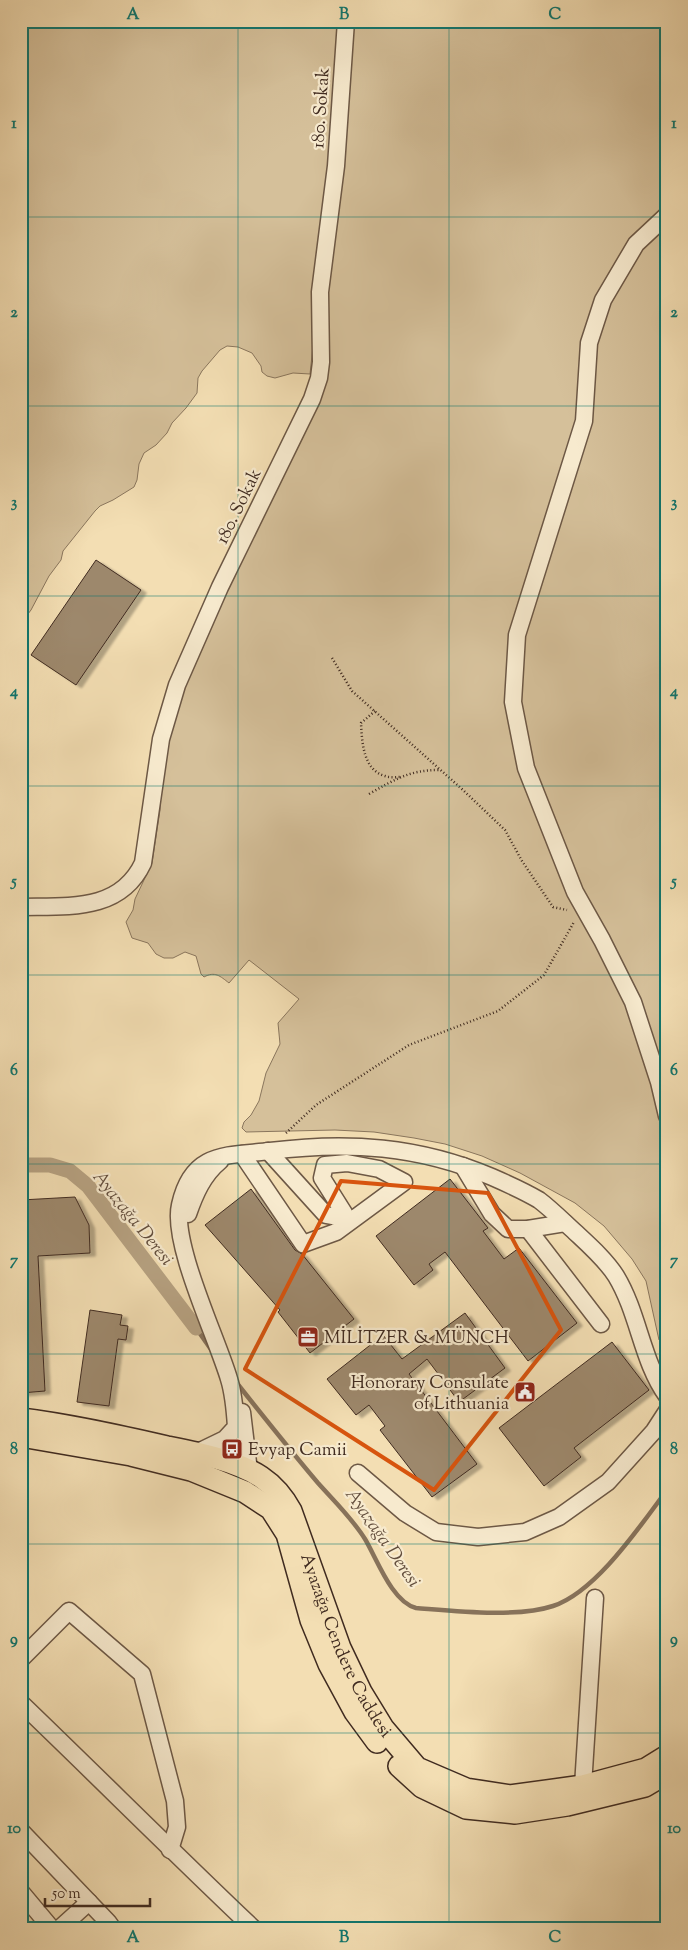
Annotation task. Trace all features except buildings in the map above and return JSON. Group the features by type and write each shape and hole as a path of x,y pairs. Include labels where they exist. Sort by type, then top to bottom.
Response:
{"main road":[{"path":"21,1410 56,1423"},
{"path":"21,1419 56,1423"},
{"name":"Ayazağa Cendere Caddesi","path":"56,1423 196,1453 262,1477 284,1499 298,1529 340,1648 357,1683 383,1728 417,1768 466,1789 510,1796 583,1786 646,1769 667,1756"},
{"path":"21,1436 131,1455"},
{"path":"21,1450 131,1455"},
{"name":"Ayazağa Cendere Caddesi","path":"131,1455 191,1470 245,1492 271,1510 286,1534 311,1620 328,1664 355,1712 389,1757 422,1787 466,1808 515,1813 566,1804 645,1786 667,1773"}],"street":[{"name":"180. Sokak","path":"21,907 74,906 95,903 114,896 127,887 137,876 143,862 161,738 177,685 220,587 304,415 319,378 321,362 320,292 336,166 346,21"},
{"path":"667,215 636,244 603,300 589,343 584,421 517,634 513,702 526,768 575,892 633,1002 659,1082 667,1116"},
{"path":"249,1471 238,1404 236,1376 218,1334 189,1243 187,1227 188,1216 194,1197 208,1172 235,1154 323,1146 372,1146 434,1157 463,1166 513,1186 539,1201 565,1223 583,1239 615,1274 637,1322 657,1382 667,1396"},
{"path":"235,1154 303,1244 336,1232 404,1182 379,1168 347,1163 325,1165 322,1178 344,1213 337,1217 326,1215 268,1151"},
{"path":"463,1166 492,1214 508,1229 528,1229 565,1223"},
{"path":"528,1229 601,1324"},
{"path":"196,1453 225,1439 231,1434 236,1426 238,1404"},
{"path":"358,1473 405,1512 436,1532 478,1537 525,1532 559,1518 608,1482 654,1431 667,1411"},
{"path":"583,1786 595,1598"},
{"path":"21,1659 69,1611 142,1674 175,1801 177,1827 170,1850"},
{"path":"21,1703 148,1826 170,1850 254,1929"},
{"path":"23,1837 89,1902 113,1929"},
{"path":"21,1892 52,1929"},
{"path":"58,1929 89,1902"}],"path":[{"path":"332,658 352,691 505,830 526,869 552,907 566,910 583,906"},
{"path":"375,711 361,723 362,744 370,766 385,776 401,777"},
{"path":"369,794 401,777 420,770 440,770"},
{"path":"268,1151 316,1105 409,1045 498,1011 544,975 583,906"}],"highlighted area":[{"path":"341,1181 488,1193 561,1330 434,1490 245,1369"}],"shaded area":[{"path":"21,21 667,21 667,1334 659,1340 646,1281 632,1259 604,1226 575,1203 520,1173 482,1156 445,1144 374,1132 335,1130 246,1132 242,1128 244,1122 251,1115 259,1101 266,1073 280,1044 278,1023 299,999 249,960 229,983 214,974 204,977 201,974 196,956 185,952 173,958 164,958 156,954 148,943 132,938 126,922 133,910 135,899 152,863 160,810 162,770 173,711 226,590 318,401 313,346 310,374 293,373 275,378 267,376 262,372 261,366 252,353 238,347 227,346 220,350 202,371 198,378 197,393 186,408 156,445 144,453 139,464 134,487 100,506 95,511 63,551 61,560 49,576 31,610 21,623"}],"waterway":[{"name":"Ayazağa Deresi","path":"21,1165 50,1165 70,1171 88,1186 196,1328"},
{"name":"Ayazağa Deresi","path":"196,1328 210,1348"},
{"name":"Ayazağa Deresi","path":"236,1382 308,1471 354,1524 365,1539 392,1589 407,1604 416,1608 504,1613 538,1610 553,1606 569,1598 601,1573 630,1539 667,1490"}],"place":[{"name":"MİLİTZER & MÜNCH","path":"308,1337"},
{"name":"Honorary Consulate of Lithuania","path":"525,1392"},
{"name":"Evyap Camii","path":"232,1449"}]}
